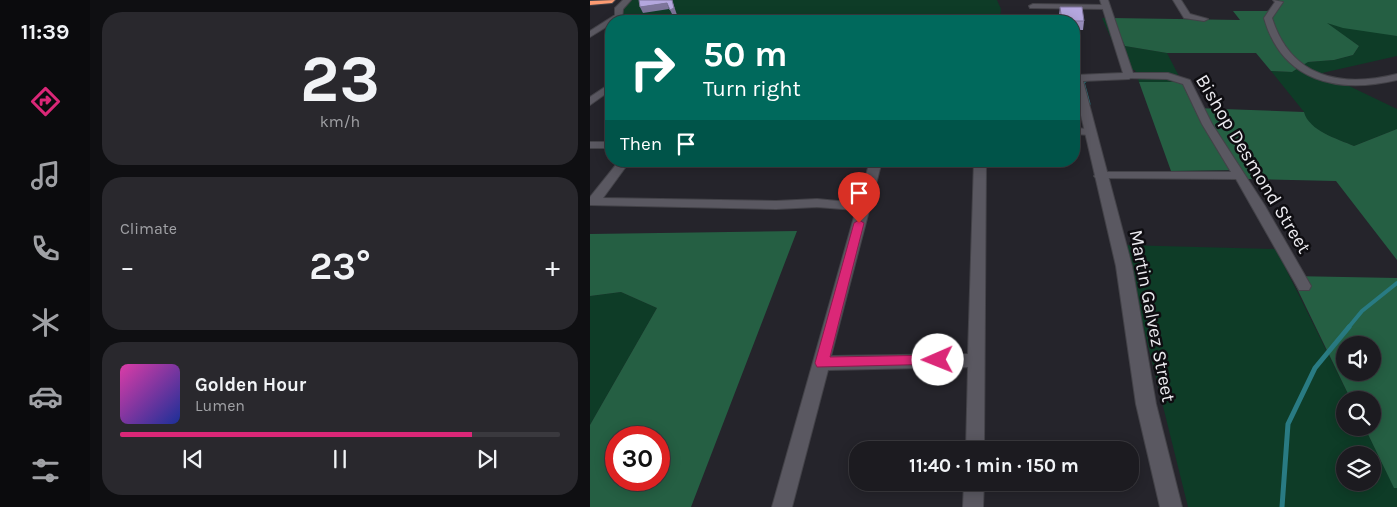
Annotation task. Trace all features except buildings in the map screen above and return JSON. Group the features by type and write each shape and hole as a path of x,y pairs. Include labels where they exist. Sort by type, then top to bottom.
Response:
{"highway":[{"path":"590,3 601,0"},
{"path":"590,3 615,8 626,0"}],"street":[{"path":"1177,0 1187,16 1204,19"},
{"path":"1277,0 1279,2 1268,18 1271,28 1289,59 1306,72 1333,80 1358,82 1397,77"},
{"path":"1034,6 1105,3 1129,76 1080,78"},
{"path":"590,35 605,19"},
{"name":"Bishop Desmond Street","path":"1129,76 1168,76 1179,78 1186,82 1207,124 1304,286"},
{"path":"590,102 605,91"},
{"name":"Martin Galvez Street","path":"1080,114 1082,132 1100,176 1124,266 1146,404 1171,507"},
{"path":"590,145 605,144"},
{"path":"592,201 620,167"},
{"path":"782,507 874,167"},
{"path":"974,441 980,167"},
{"path":"1100,176 1239,176"},
{"path":"592,201 776,205 817,203 864,207"},
{"path":"822,363 976,360"},
{"path":"973,507 974,491"}],"green space":[{"path":"629,0 997,0 1001,9 1000,15 614,15 614,9 624,7"},
{"path":"1279,0 1397,0 1397,36 1343,28 1327,23 1359,46 1353,55 1334,60 1308,62 1292,72 1271,71 1256,53 1167,53 1125,46 1112,18 1240,20 1233,11 1267,11 1279,4"},
{"path":"1102,18 1112,18 1125,46 1167,53 1182,82 1139,82 1135,70 1125,70"},
{"path":"1325,22 1397,36 1397,56 1322,73 1397,109 1397,129 1354,146 1324,134 1311,124 1304,112 1271,71 1292,72 1308,62 1334,60 1353,55 1359,46"},
{"path":"1139,82 1182,82 1195,108 1304,112 1307,119 1318,129 1354,146 1397,129 1397,260 1336,181 1248,179 1241,170 1171,171"},
{"path":"797,231 691,507 590,507 590,425 657,308 621,292 590,296 590,234"},
{"path":"1123,245 1276,249 1336,370 1336,381 1342,381 1347,391 1336,391 1336,436 1369,436 1374,446 1336,446 1336,491 1381,491 1381,461 1394,487 1397,488 1397,507 1188,507"},
{"path":"1291,276 1397,278 1397,488 1394,488 1381,461 1381,446 1374,446 1369,436 1381,436 1381,391 1347,391 1342,381 1381,381 1381,336 1336,336 1336,369"},
{"path":"621,292 657,308 590,425 590,296"}],"waterway":[{"path":"1083,83 1088,79"},
{"path":"1083,83 1089,104"},
{"path":"1348,328 1362,311 1397,283"},
{"path":"1282,507 1288,424 1315,368 1349,327"}],"route":[{"path":"859,223 822,363 938,360"}]}
